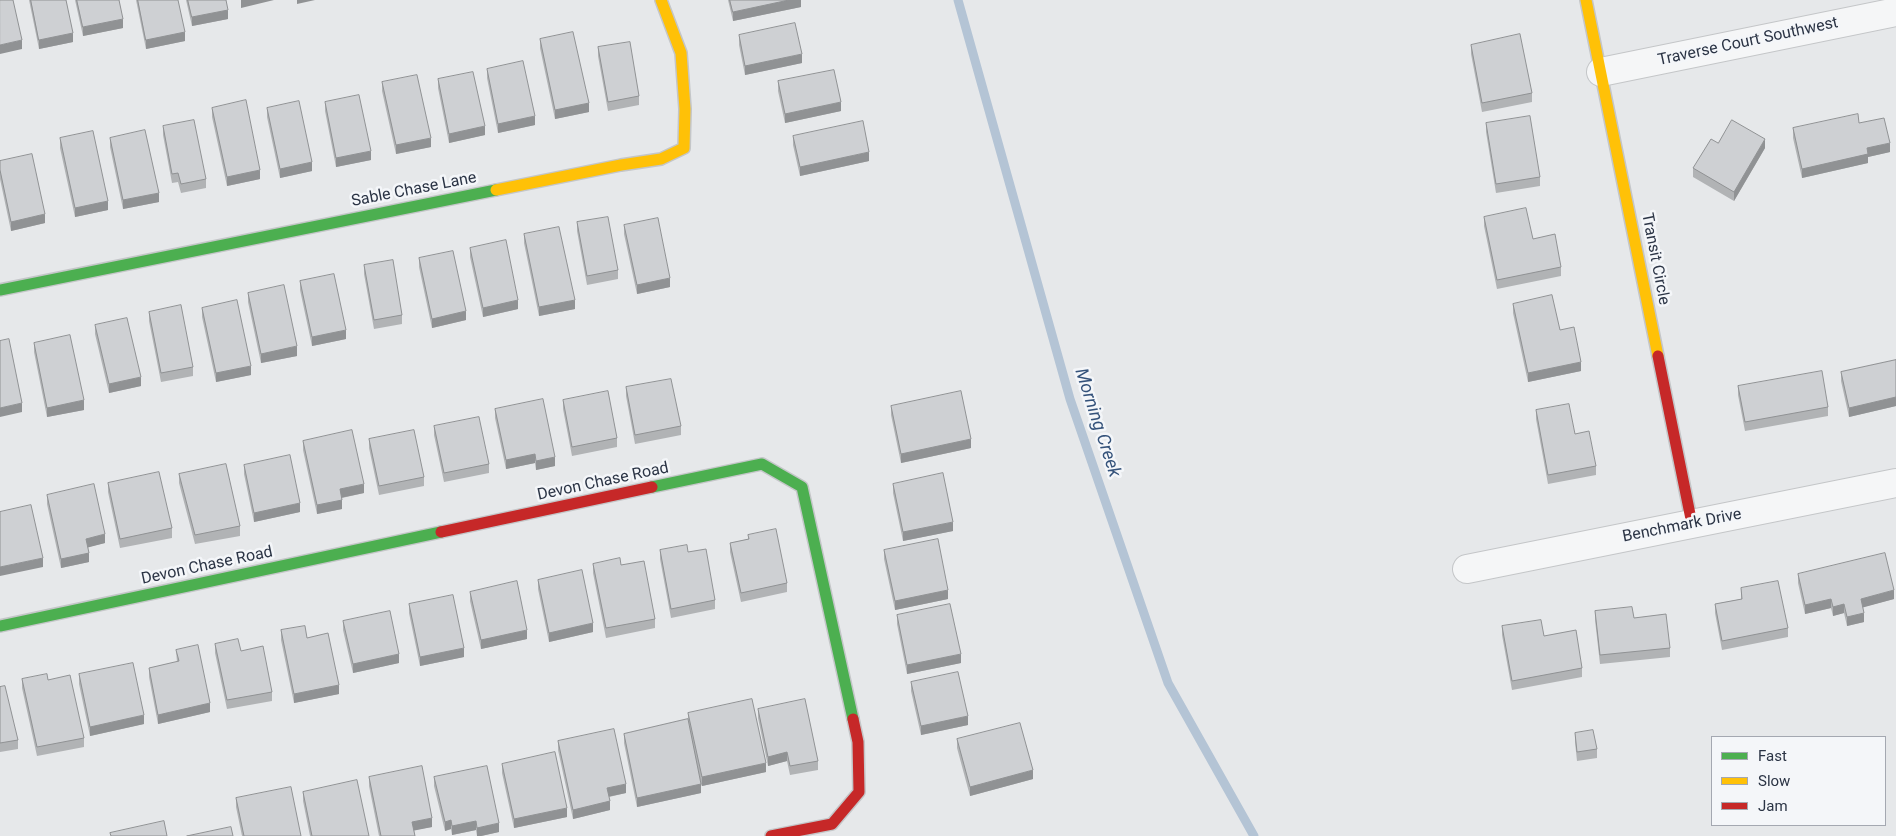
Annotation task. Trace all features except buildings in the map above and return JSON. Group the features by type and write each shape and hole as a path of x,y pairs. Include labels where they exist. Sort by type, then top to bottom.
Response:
{"street":[{"name":"Sable Chase Lane","path":"0,290 620,165 661,159 684,148 686,109 681,53 661,0"},
{"name":"Transit Circle","path":"1586,0 1692,524"},
{"name":"Traverse Court Southwest","path":"1601,72 1896,12"},
{"name":"Devon Chase Road","path":"0,626 762,464 802,487 858,742 859,792 832,824 772,836"},
{"name":"Benchmark Drive","path":"1467,569 1896,483"}],"waterway":[{"name":"Morning Creek","path":"958,0 1070,399 1168,683 1254,836"}],"traffic: fast":[{"path":"0,290 496,190"},
{"path":"652,487 762,464 802,487 853,719"},
{"path":"0,626 441,532"}],"traffic: slow":[{"path":"496,190 661,159 684,148 685,109 681,53 661,0"},
{"path":"1586,0 1658,356"}],"traffic: jam":[{"path":"1658,356 1692,524"},
{"path":"441,532 652,487"},
{"path":"771,836 832,824 859,792 858,742 853,719"}]}
